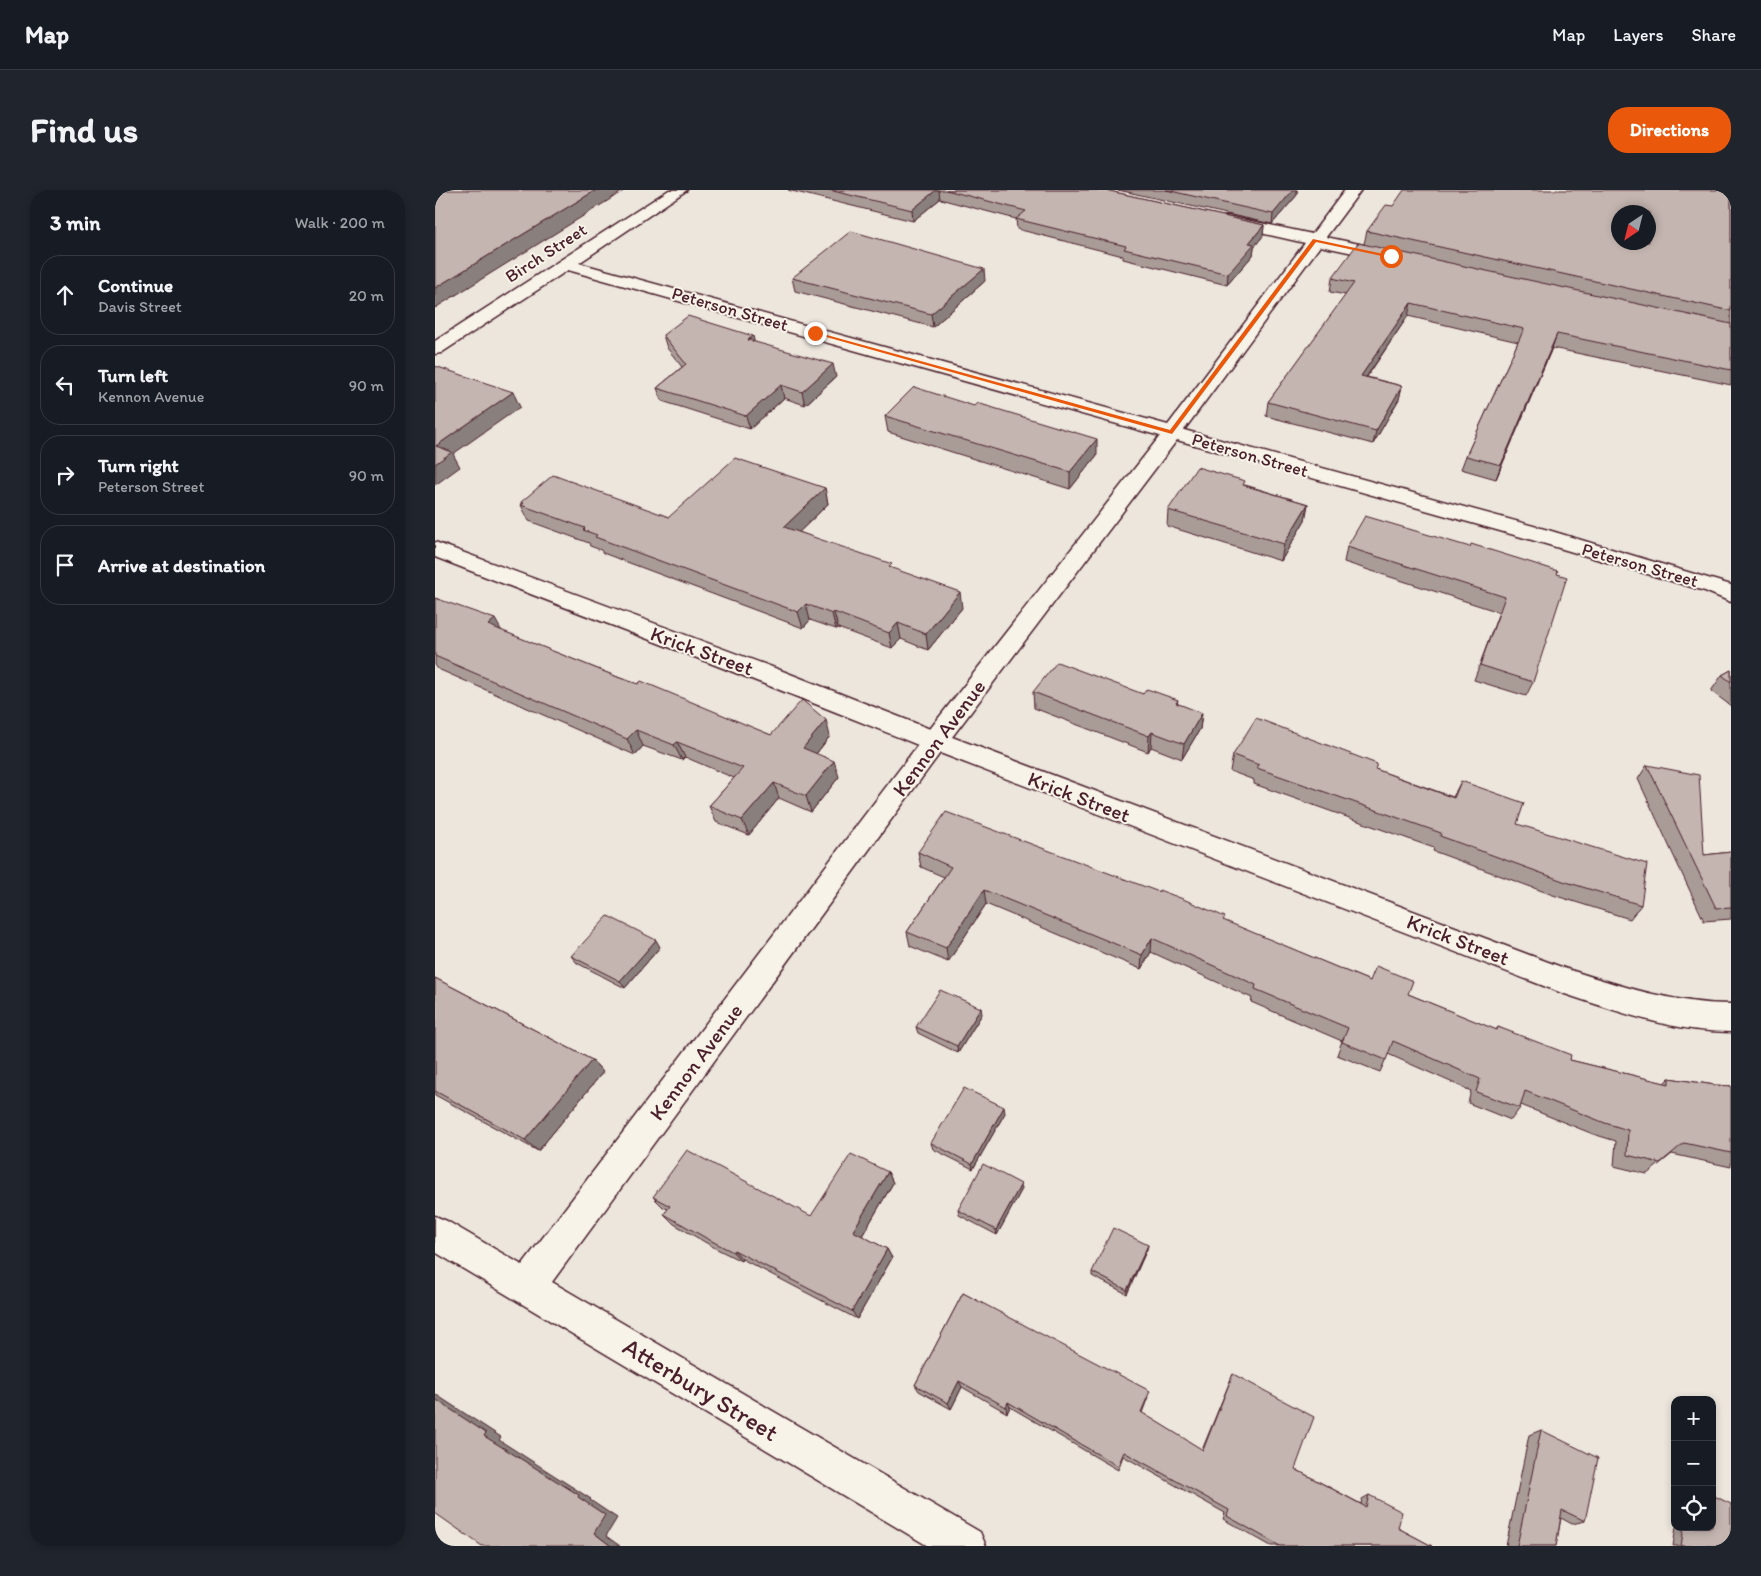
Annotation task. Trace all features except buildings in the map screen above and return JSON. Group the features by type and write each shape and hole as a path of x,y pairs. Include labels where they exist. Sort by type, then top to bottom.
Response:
{"street":[{"name":"Birch Street","path":"435,349 679,190"},
{"name":"Kennon Avenue","path":"527,1287 935,741 1172,432 1353,190"},
{"path":"1212,218 1410,261"},
{"name":"Peterson Street","path":"565,264 1540,535 1713,586 1731,594"},
{"name":"Krick Street","path":"435,549 1562,980 1654,1009 1715,1018 1731,1018"},
{"name":"Atterbury Street","path":"435,1233 966,1546"}],"route":[{"path":"815,333 1172,432 1315,240 1391,256"}]}
